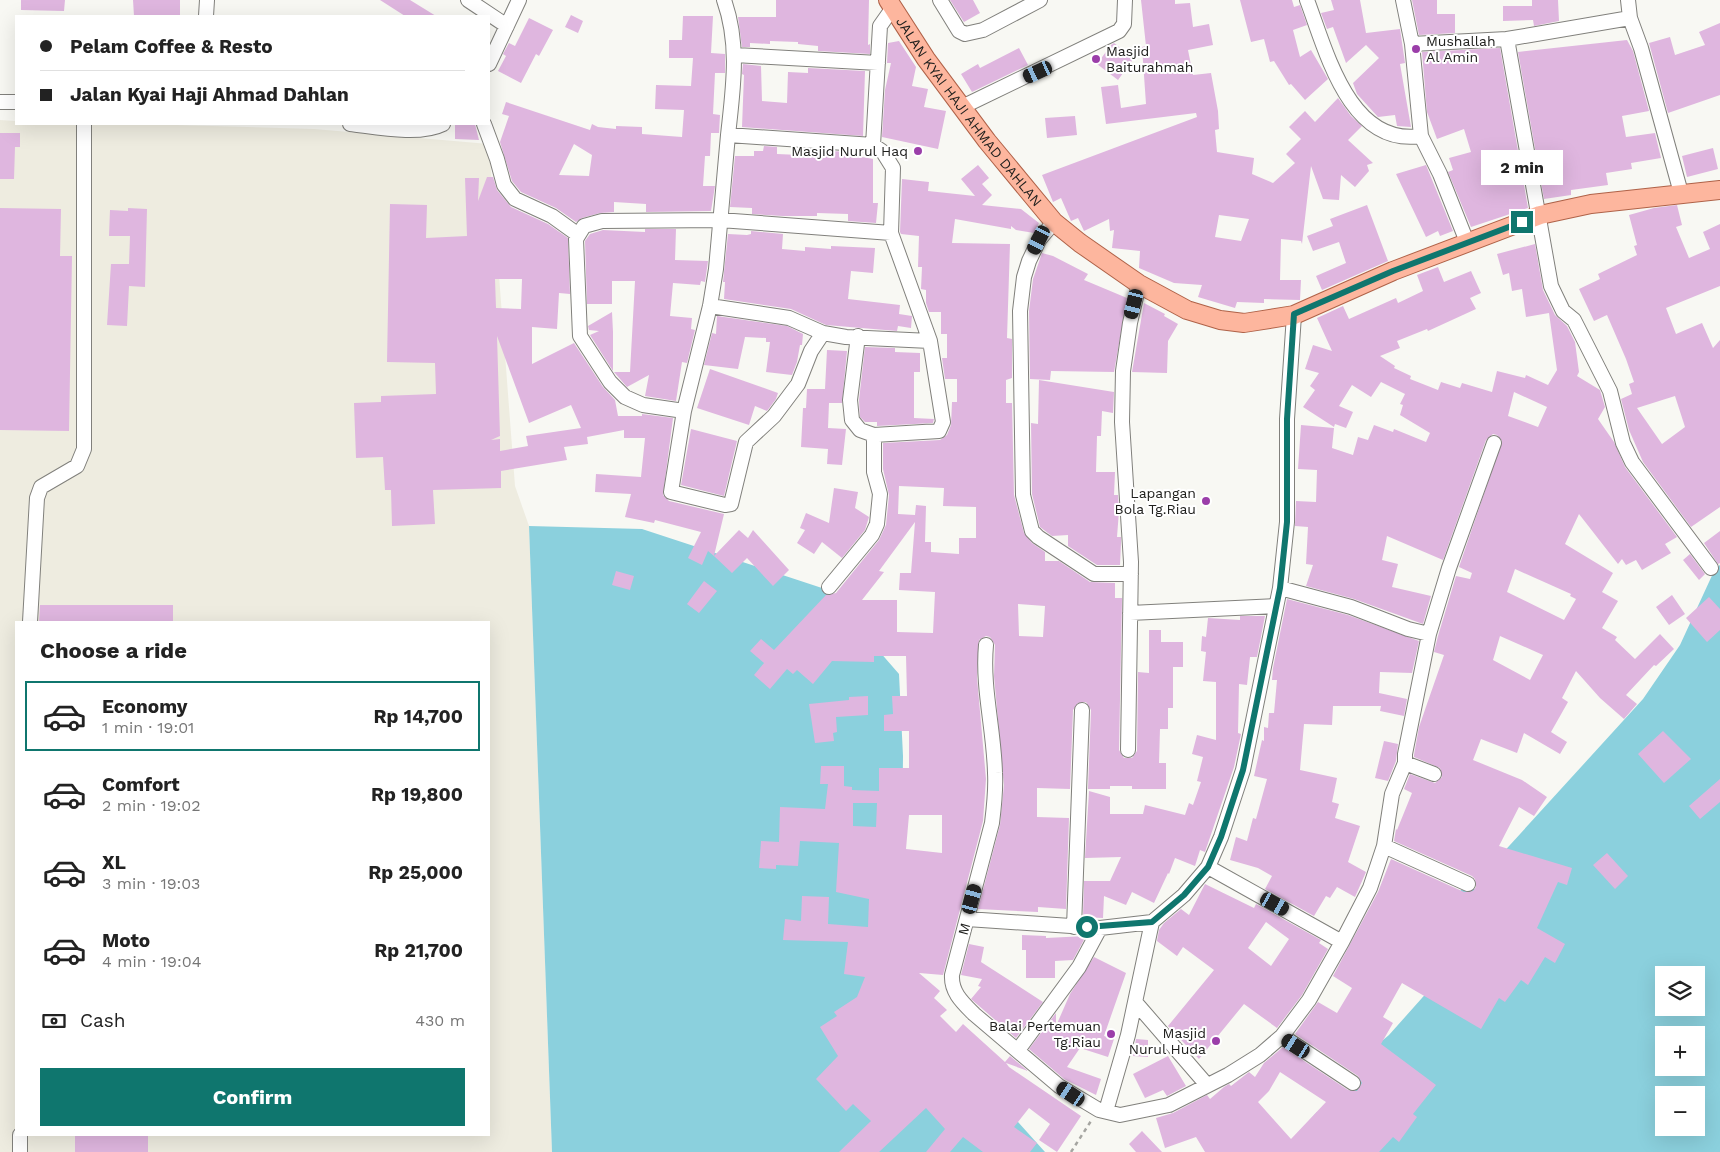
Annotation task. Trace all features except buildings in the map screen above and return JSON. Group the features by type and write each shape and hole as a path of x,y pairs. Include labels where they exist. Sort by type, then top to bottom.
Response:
{"main road":[{"name":"JALAN KYAI HAJI AHMAD DAHLAN","path":"890,4 987,141 1054,222 1080,243 1139,284 1187,310 1220,320 1244,323 1294,314 1393,271 1540,215 1592,204 1720,190"}],"street":[{"path":"206,15 207,0"},
{"path":"468,0 507,26"},
{"path":"490,62 519,0"},
{"path":"724,0 732,22 735,55 720,220 710,306 684,411 671,492 729,505 746,442 774,416 798,384 812,351 823,333"},
{"path":"940,0 959,31 965,34 983,30 1040,0"},
{"path":"962,107 1119,30 1124,24 1125,0"},
{"path":"1308,0 1320,38 1344,92 1362,116 1381,129 1398,136 1410,138 1422,136"},
{"path":"1403,0 1412,44 1422,136 1440,174 1467,242"},
{"path":"1628,0 1630,18 1641,48 1681,193"},
{"path":"873,145 880,26 890,4"},
{"path":"1412,44 1507,39 1630,18"},
{"path":"1507,39 1540,215 1551,286 1563,311 1574,320 1610,391 1623,443 1632,462 1711,568"},
{"path":"735,55 878,63"},
{"path":"0,102 15,102"},
{"path":"30,621 37,498 41,487 77,466 84,449 84,125"},
{"path":"360,125 399,129 435,128 441,125"},
{"path":"484,125 498,159 504,185 515,199 552,216 577,234"},
{"path":"728,136 873,145 883,152 893,168 891,233 930,341 943,426 934,432 874,435 860,430 852,420 850,412 858,336"},
{"path":"684,411 643,405 625,398 610,382 580,336 576,270 577,234 584,226 602,220 720,220 891,233"},
{"path":"1054,222 1039,240 1032,254 1023,285 1020,344 1023,495 1032,531 1038,537 1094,574 1131,574"},
{"path":"1128,750 1131,574 1122,422 1123,371 1130,323 1139,284"},
{"path":"710,306 789,318 823,333 930,341"},
{"path":"967,918 1100,928 1152,922 1184,895 1208,867 1221,837 1243,770 1280,588 1287,522 1287,419 1294,314"},
{"path":"829,587 872,535 877,524 880,494 874,472 874,435"},
{"path":"1152,922 1136,1003 1102,1111 1120,1115 1143,1112 1168,1105 1207,1086 1260,1055 1282,1036 1309,1000 1342,942 1370,888 1384,846 1392,794 1405,763 1429,634 1449,568 1494,443"},
{"path":"1280,588 1351,607 1408,629 1429,634"},
{"path":"1130,613 1276,606"},
{"name":"M","path":"986,645 984,668 996,774 994,804 992,823 952,975 954,991 974,1014 1059,1086 1102,1111"},
{"path":"1074,927 1082,710"},
{"path":"1405,763 1434,774"},
{"path":"1384,846 1468,884"},
{"path":"1208,867 1342,942"},
{"path":"1018,1050 1079,967 1100,928"},
{"path":"1136,1003 1207,1086"},
{"path":"1282,1036 1353,1083"},
{"path":"20,1136 20,1152"}],"path":[{"path":"1071,1152 1102,1111"}],"shaded area":[{"path":"0,120 15,121 15,125 176,125 314,129 489,144 515,486 529,526 552,1152 0,1152"}],"water":[{"path":"529,526 642,529 825,589 899,674 903,756 901,949 946,1042 1045,1152 552,1152"},
{"path":"1720,565 1720,1152 1290,1152 1286,1147 1317,1112 1328,1115 1358,1082 1376,1042 1383,1040 1389,1035 1430,989 1450,911 1461,890 1484,888 1499,857 1643,699 1680,645 1715,569"}],"place":[{"name":"Mushallah Al Amin","path":"1416,49"},
{"name":"Masjid Baiturahmah","path":"1096,59"},
{"name":"Masjid Nurul Haq","path":"918,151"},
{"name":"Lapangan Bola Tg.Riau","path":"1206,501"},
{"name":"Balai Pertemuan Tg.Riau","path":"1111,1034"},
{"name":"Masjid Nurul Huda","path":"1216,1041"}],"route":[{"path":"1087,927 1100,928 1152,922 1163,915 1184,895 1208,867 1221,837 1243,770 1259,699 1267,648 1280,588 1287,522 1287,419 1294,314 1393,271 1522,222"}]}
